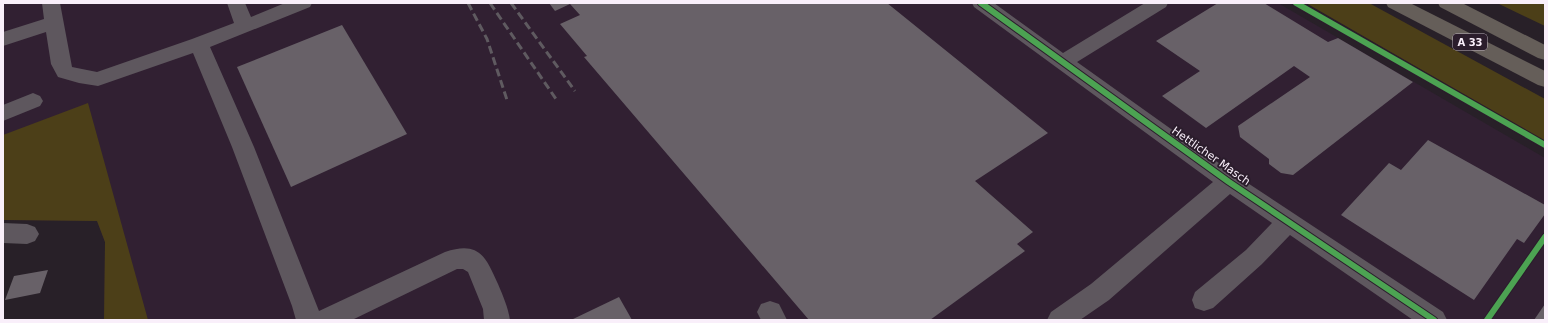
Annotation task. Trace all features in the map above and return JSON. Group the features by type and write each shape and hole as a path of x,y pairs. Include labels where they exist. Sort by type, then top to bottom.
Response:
{"highway":[{"name":"A 33","path":"1395,3 1545,80"},
{"name":"A 33","path":"1446,3 1545,53"}],"street":[{"path":"51,3 61,64 65,72 98,79 199,44 303,3"},
{"path":"236,3 245,26"},
{"name":"Hettlicher Masch","path":"982,3 1229,182 1434,320"},
{"path":"1063,62 1160,3"},
{"path":"3,39 54,23"},
{"path":"199,44 243,147 305,306 309,320"},
{"path":"3,113 33,101"},
{"path":"1060,320 1100,292 1229,182"},
{"path":"1204,300 1254,257 1288,222"},
{"path":"3,233 27,234"},
{"path":"326,320 454,259 467,258 477,265 496,308 497,320"}],"shaded area":[{"path":"3,3 1278,3 1545,158 1545,320 104,320 105,242 97,221 3,220"},
{"path":"1306,3 1369,3 1545,99 1545,141"},
{"path":"1497,3 1545,3 1545,26"},
{"path":"88,103 148,320 104,320 105,242 97,221 3,220 3,135"}],"building":[{"path":"549,3 887,3 1048,133 975,181 1033,232 1017,244 1025,251 930,320 809,320 584,57 587,56 560,24 580,15 570,4 555,11"},
{"path":"1218,3 1264,3 1328,42 1338,38 1413,82 1293,175 1281,173 1269,164 1269,159 1240,137 1238,126 1310,77 1294,66 1206,128 1162,96 1200,71 1156,41"},
{"path":"342,25 407,134 291,187 237,67"},
{"path":"1428,140 1545,205 1545,214 1524,243 1517,239 1474,300 1341,215 1389,163 1401,170"},
{"path":"48,270 40,293 5,300 14,276"},
{"path":"619,297 632,320 571,320"},
{"path":"1545,304 1545,320 1534,320"}],"railway":[{"path":"468,3 487,39 508,103"},
{"path":"490,3 556,99"},
{"path":"511,3 575,91"}],"cycle path":[{"path":"981,3 1229,182 1434,320"},
{"path":"1296,3 1545,145"},
{"path":"1487,320 1545,237"}]}
